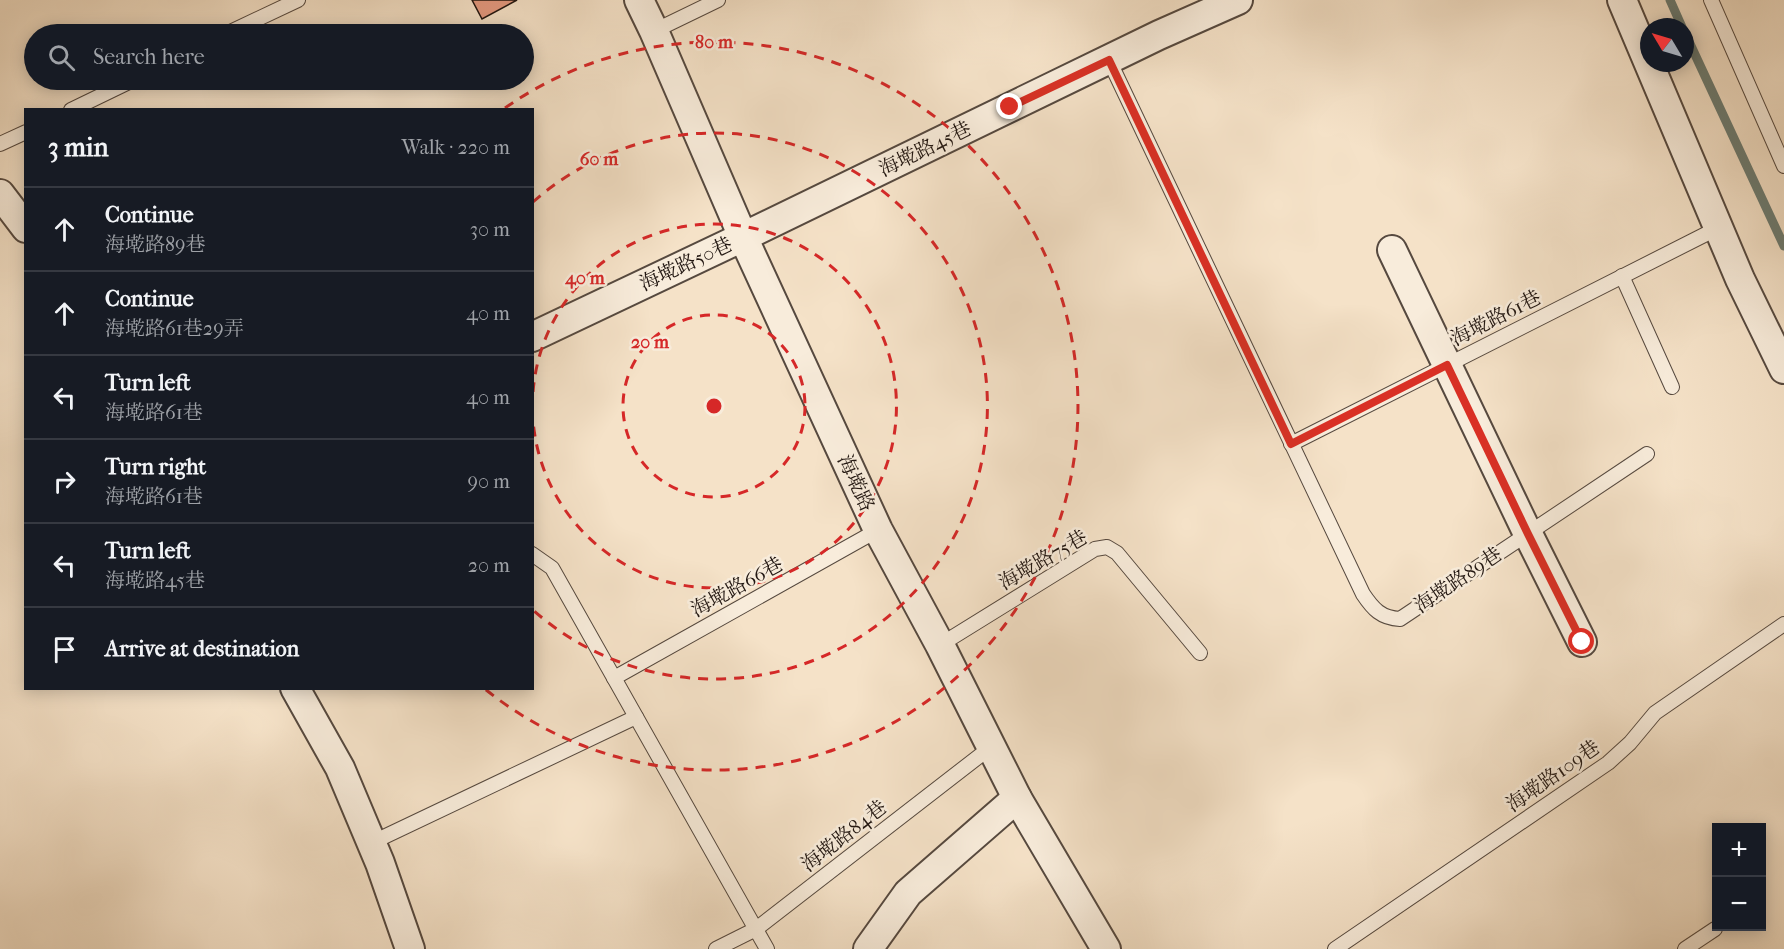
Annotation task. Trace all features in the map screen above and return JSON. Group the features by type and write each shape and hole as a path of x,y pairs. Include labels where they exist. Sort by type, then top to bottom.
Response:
{"street":[{"name":"海墘路","path":"639,0 743,237 878,530 940,645 1017,798 1106,949"},
{"name":"海墘路45巷","path":"743,237 1238,0"},
{"path":"1622,0 1740,279 1784,369"},
{"path":"0,194 24,225"},
{"name":"海墘路50巷","path":"534,336 743,237"},
{"path":"1392,250 1582,642"},
{"path":"296,690 340,768 380,863 410,949"},
{"path":"868,949 908,893 1017,798"}],"lane":[{"path":"247,24 298,0"},
{"path":"654,31 718,0"},
{"path":"1711,0 1784,166"},
{"path":"1109,60 1291,444"},
{"path":"75,108 112,90"},
{"path":"0,144 24,133"},
{"name":"海墘路61巷","path":"1291,444 1718,228"},
{"path":"1622,276 1672,387"},
{"name":"海墘路89巷","path":"1291,444 1363,594 1370,605 1386,618 1400,619 1647,454"},
{"name":"海墘路66巷","path":"614,678 878,530"},
{"name":"海墘路75巷","path":"940,645 1095,549 1107,547 1117,553 1200,653"},
{"path":"534,555 552,568 767,949"},
{"name":"海墘路109巷","path":"1335,949 1608,763 1630,743 1655,712 1784,624"},
{"path":"371,843 636,717"},
{"name":"海墘路84巷","path":"716,949 756,929 991,747"},
{"path":"1685,949 1712,931"}],"building":[{"path":"472,0 517,0 482,19"}],"waterway":[{"path":"1670,0 1678,18"},
{"path":"1694,52 1784,246"}],"route":[{"path":"1010,107 1109,60 1291,444 1447,365 1582,642"}]}
